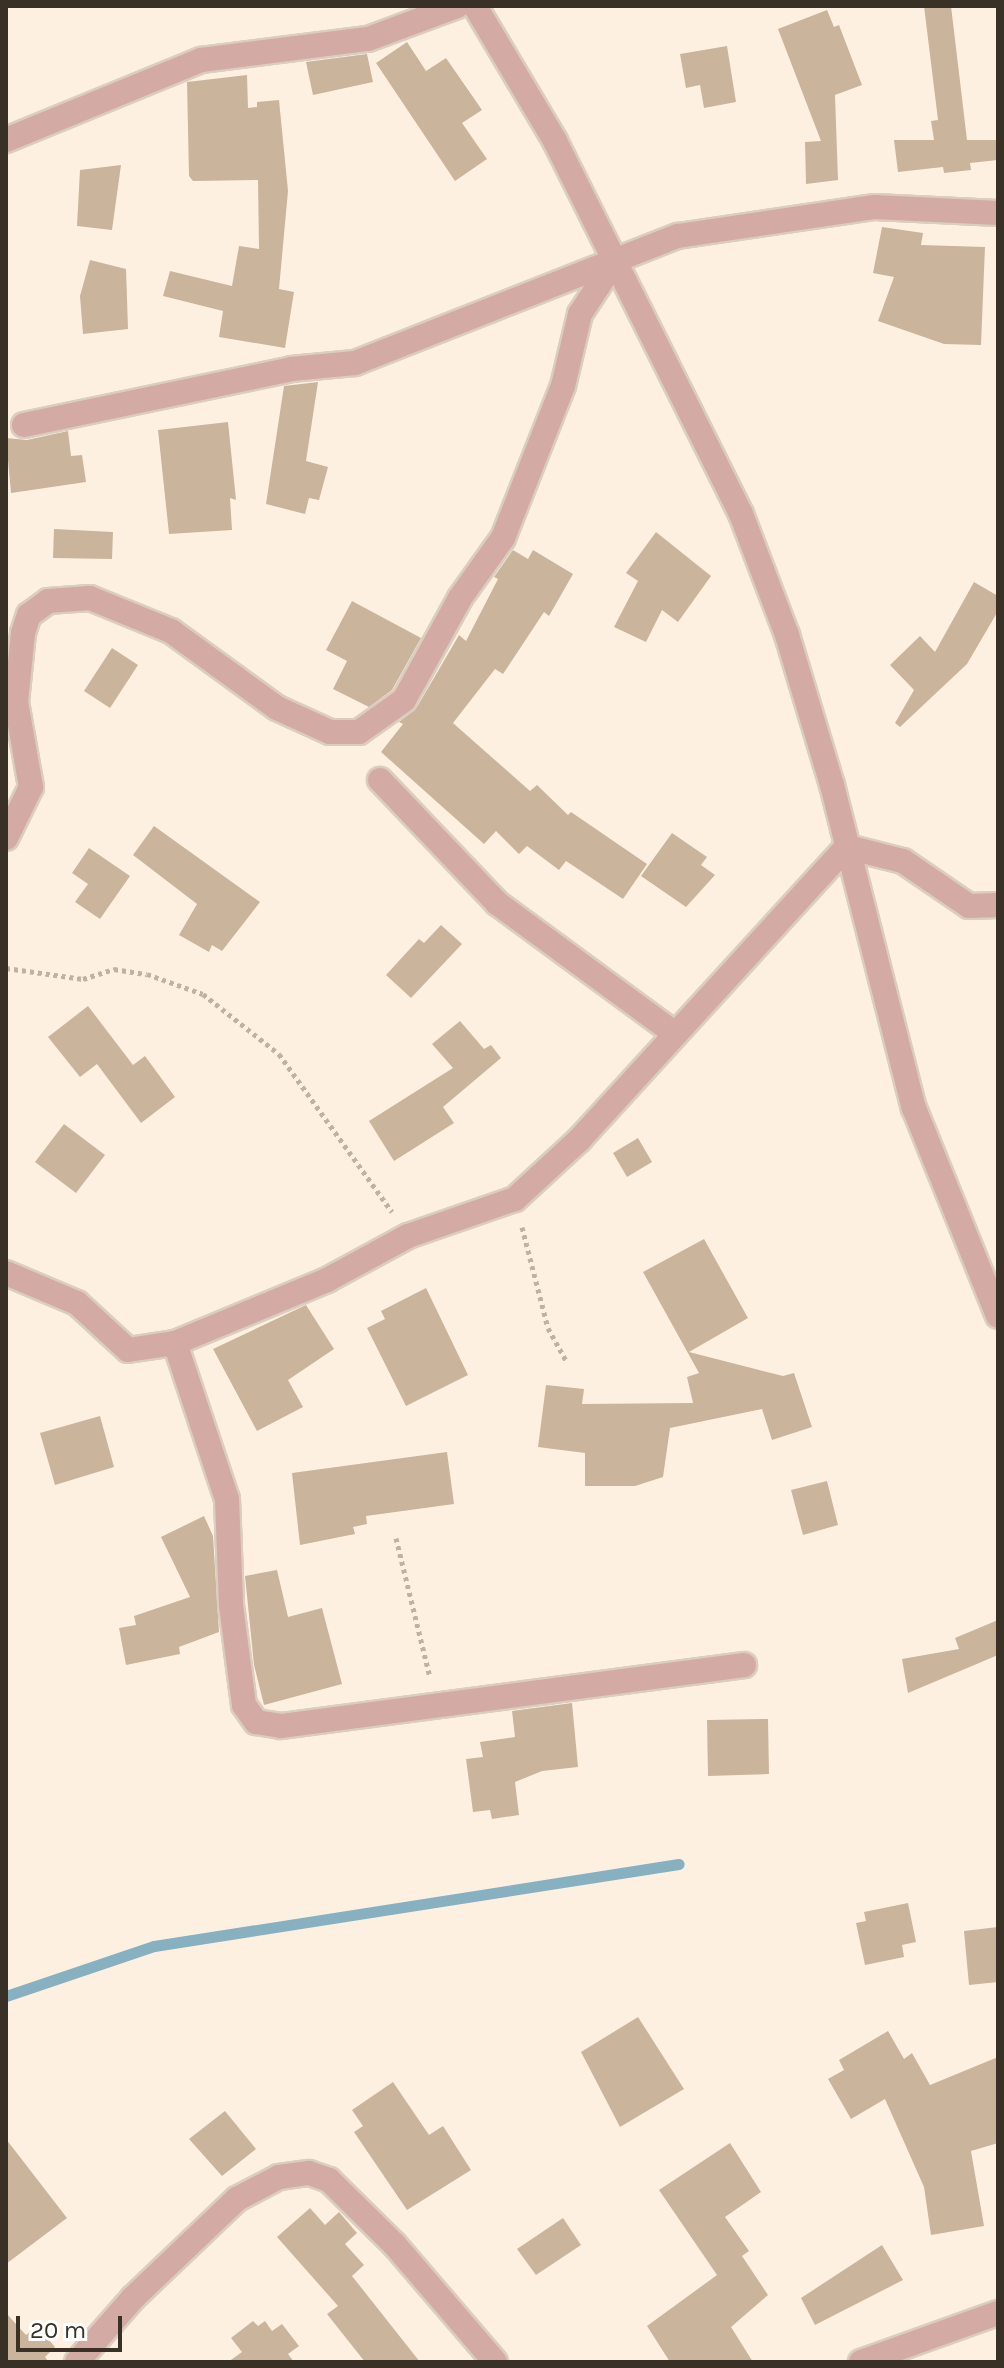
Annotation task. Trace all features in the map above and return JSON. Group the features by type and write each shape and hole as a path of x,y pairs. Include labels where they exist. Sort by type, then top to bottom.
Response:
{"street":[{"path":"6,140 201,60 368,39 457,6"},
{"path":"475,6 555,141 741,514 787,635 847,847 914,1108 998,1316"},
{"path":"24,425 291,369 355,363 678,236 725,226 875,207 998,213"},
{"path":"6,838 31,787 16,702 23,633 29,615 48,601 90,598 171,631 277,708 330,732 359,732 404,700 460,598 503,538 563,386 580,314 616,259"},
{"path":"380,780 497,903 674,1033"},
{"path":"847,847 903,861 969,906 998,905"},
{"path":"6,1273 77,1303 128,1350 175,1343 327,1280 408,1236 515,1199 579,1140 847,847"},
{"path":"175,1343 227,1499 231,1605 244,1705 256,1722 281,1726 744,1665"},
{"path":"77,2362 133,2298 237,2199 279,2177 309,2173 329,2180 394,2244 495,2362"},
{"path":"861,2362 998,2313"}],"path":[{"path":"6,968 83,979 114,969 147,974 203,994 279,1054 408,1236"},
{"path":"515,1199 548,1328 567,1362"},
{"path":"396,1538 437,1706"}],"building":[{"path":"924,6 951,6 967,140 998,140 998,160 970,163 971,170 944,173 943,167 898,172 894,140 934,140 931,121 938,120"},
{"path":"827,10 834,27 839,25 862,85 835,95 838,180 806,184 805,142 821,141 778,29"},
{"path":"407,42 426,71 446,58 482,110 462,123 487,159 455,181 376,63"},
{"path":"727,46 736,102 704,108 700,85 686,88 680,54"},
{"path":"367,54 373,82 313,95 306,62"},
{"path":"247,75 248,108 257,107 257,102 279,100 288,191 279,289 294,292 285,348 219,337 223,311 163,296 170,271 232,286 239,246 259,249 258,180 193,181 189,176 187,82"},
{"path":"121,165 112,230 77,226 80,170"},
{"path":"882,227 923,233 921,245 985,247 981,345 944,344 878,321 894,277 873,273"},
{"path":"90,260 126,269 128,329 83,334 80,296"},
{"path":"318,382 306,461 328,467 319,500 309,498 305,514 266,504 284,386"},
{"path":"228,422 236,500 230,498 232,530 169,534 158,430"},
{"path":"68,431 71,456 82,455 86,482 11,493 6,438 27,440"},
{"path":"54,529 113,532 112,559 53,558"},
{"path":"656,532 711,576 678,622 662,610 646,642 614,627 638,581 626,573"},
{"path":"513,550 528,559 533,550 573,574 549,616 544,612 503,674 495,669 453,723 530,791 537,785 568,815 571,812 647,864 623,899 566,861 559,870 527,846 519,854 496,831 484,844 381,752 403,724 399,722 417,707 459,635 466,641 498,579 494,577"},
{"path":"974,582 998,596 998,611 967,664 900,727 895,723 914,690 890,665 920,636 935,652"},
{"path":"352,601 421,638 392,690 369,707 333,689 347,661 326,650"},
{"path":"112,648 138,665 110,708 84,691"},
{"path":"154,826 260,902 222,951 212,945 209,952 179,935 197,904 133,855"},
{"path":"672,833 707,857 701,865 715,875 686,907 641,876"},
{"path":"89,848 130,876 100,919 75,902 88,884 72,873"},
{"path":"441,925 462,944 411,998 386,975 419,939 424,943"},
{"path":"88,1006 133,1065 145,1056 175,1097 141,1123 97,1064 80,1077 48,1037"},
{"path":"460,1021 484,1049 491,1045 501,1058 443,1107 454,1123 394,1161 369,1121 453,1068 432,1044"},
{"path":"64,1124 105,1155 76,1193 35,1162"},
{"path":"638,1138 652,1162 627,1177 613,1153"},
{"path":"704,1239 748,1318 689,1352 783,1376 794,1373 812,1427 772,1440 762,1409 670,1428 663,1477 635,1486 585,1486 585,1453 538,1447 546,1385 584,1389 582,1404 693,1403 687,1377 699,1373 643,1272"},
{"path":"426,1288 468,1375 406,1406 367,1328 385,1319 381,1311"},
{"path":"306,1305 334,1349 288,1380 303,1407 257,1431 213,1349"},
{"path":"100,1416 114,1467 55,1485 40,1433"},
{"path":"447,1452 454,1504 366,1516 367,1524 353,1527 355,1534 300,1545 292,1473"},
{"path":"827,1481 838,1525 803,1535 791,1490"},
{"path":"204,1516 213,1536 219,1632 179,1647 180,1654 126,1665 119,1628 136,1625 134,1616 190,1597 161,1537"},
{"path":"277,1570 288,1617 322,1608 342,1684 264,1705 254,1665 245,1576"},
{"path":"998,1620 998,1655 908,1693 902,1659 959,1649 955,1638"},
{"path":"572,1703 578,1767 542,1771 515,1782 519,1815 492,1819 490,1810 473,1812 466,1759 483,1757 480,1742 515,1737 512,1711"},
{"path":"768,1719 769,1774 708,1776 707,1720"},
{"path":"908,1903 916,1942 902,1945 904,1957 865,1965 856,1923 866,1921 864,1912"},
{"path":"998,1927 998,1982 969,1985 964,1931"},
{"path":"638,2017 684,2089 620,2127 581,2052"},
{"path":"888,2031 904,2059 912,2053 930,2085 998,2057 998,2143 971,2151 984,2226 931,2235 924,2187 885,2099 851,2119 828,2079 844,2070 839,2060"},
{"path":"393,2082 429,2135 443,2126 471,2170 407,2210 354,2132 363,2126 352,2110"},
{"path":"225,2111 256,2149 222,2176 189,2139"},
{"path":"6,2139 67,2218 6,2264"},
{"path":"730,2143 761,2192 725,2217 749,2251 742,2256 768,2295 731,2327 753,2362 670,2362 647,2326 717,2275 659,2190"},
{"path":"310,2208 325,2225 339,2212 357,2233 345,2244 364,2265 352,2276 420,2362 365,2362 327,2314 338,2306 277,2237"},
{"path":"563,2218 581,2245 536,2275 517,2249"},
{"path":"882,2245 903,2280 815,2325 801,2298"},
{"path":"6,2313 26,2335 37,2326 55,2347 45,2357 49,2362 6,2362"},
{"path":"253,2321 258,2326 265,2321 272,2331 282,2324 299,2346 288,2354 294,2362 228,2362 242,2352 231,2338"}],"waterway":[{"path":"6,1996 154,1946 679,1864"}]}
